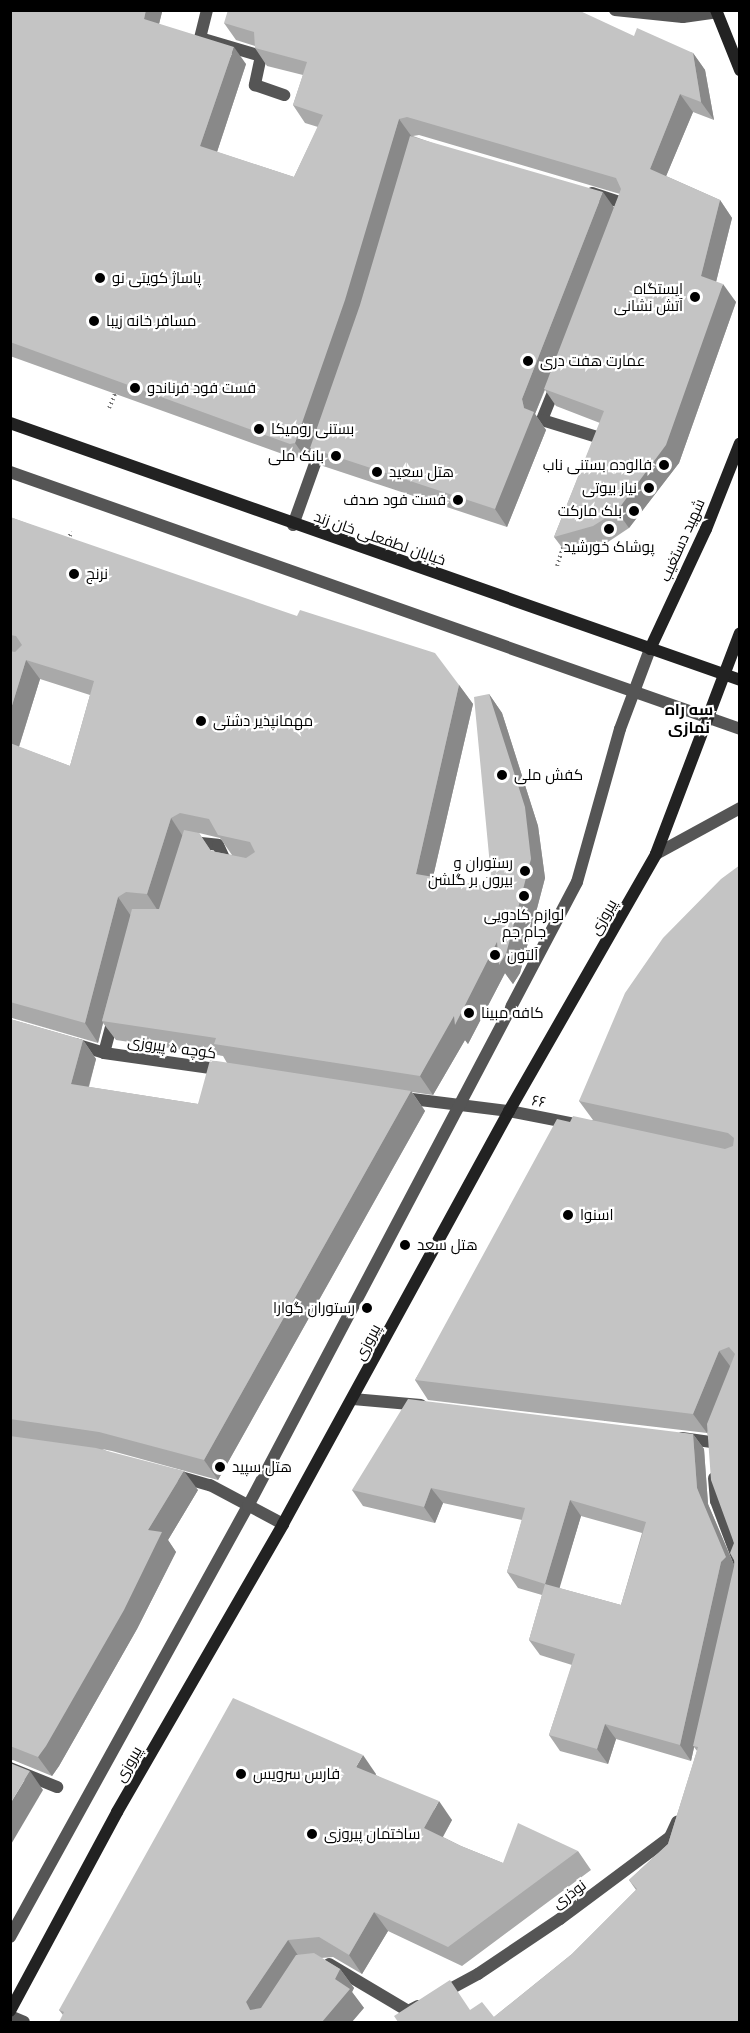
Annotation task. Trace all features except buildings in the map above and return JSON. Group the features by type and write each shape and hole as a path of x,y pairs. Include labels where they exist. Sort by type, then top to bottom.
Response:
{"street":[{"path":"207,10 200,38 261,56 255,85 284,95"},
{"path":"615,10 683,17 715,11 740,70"},
{"path":"582,191 626,204 618,225"},
{"path":"559,377 542,420 600,438"},
{"name":"خیابان لطفعلی خان زند","path":"10,423 292,525 740,680"},
{"path":"292,525 325,433"},
{"name":"شهید دستغیب","path":"650,649 706,529 740,443"},
{"path":"10,472 740,729"},
{"path":"723,674 740,633"},
{"path":"10,1937 248,1506 461,1108 577,882 633,693 650,649"},
{"name":"پیروزی","path":"10,2011 117,1812 354,1399 509,1111 656,854 723,674"},
{"path":"656,854 740,808"},
{"path":"186,861 192,840 218,845 226,862 249,867"},
{"path":"104,1053 119,997"},
{"name":"کوچه ۵ پیروزی","path":"64,1041 104,1053 235,1072"},
{"path":"385,1095 461,1108 509,1111"},
{"name":"۶۶","path":"509,1111 583,1125"},
{"path":"354,1399 436,1407"},
{"path":"666,1436 713,1448 716,1501 740,1565"},
{"path":"155,1470 210,1485 283,1524"},
{"path":"10,1768 57,1787"},
{"name":"نوذری","path":"317,1965 329,1964 408,2011 478,1974 560,1919 670,1838 682,1809"},
{"path":"10,2016 24,2022"}],"path":[{"path":"110,408 119,386"},
{"path":"67,543 71,532"},
{"path":"557,566 567,534"}],"place":[{"name":"پاساژ کویتی نو","path":"100,278"},
{"name":"ایستگاه آتش نشانی","path":"695,297"},
{"name":"مسافر خانه زیبا","path":"94,321"},
{"name":"عمارت هفت دری","path":"528,361"},
{"name":"فست فود فرناندو","path":"135,388"},
{"name":"بستنی رومیکا","path":"259,429"},
{"name":"بانک ملی","path":"336,456"},
{"name":"فالوده بستنی ناب","path":"664,465"},
{"name":"هتل سعيد","path":"377,472"},
{"name":"نیاز بیوتی","path":"649,488"},
{"name":"فست فود صدف","path":"458,500"},
{"name":"بلک مارکت","path":"634,511"},
{"name":"پوشاک خورشید","path":"609,529"},
{"name":"نرنج","path":"74,574"},
{"name":"مهمانپذیر دشتی","path":"201,721"},
{"name":"کفش ملی","path":"502,775"},
{"name":"رستوران و بیرون بر گلشن","path":"525,871"},
{"name":"لوازم کادویی جام جم","path":"524,896"},
{"name":"آلتون","path":"495,955"},
{"name":"کافه مبینا","path":"469,1013"},
{"name":"اسنوا","path":"568,1215"},
{"name":"هتل سعد","path":"405,1245"},
{"name":"رستوران گوارا","path":"367,1308"},
{"name":"هتل سپید","path":"220,1467"},
{"name":"فارس سرویس","path":"241,1774"},
{"name":"ساختمان پیروزی","path":"312,1834"}],"district":[{"name":"سه راه نمازی","path":"689,718"}]}
